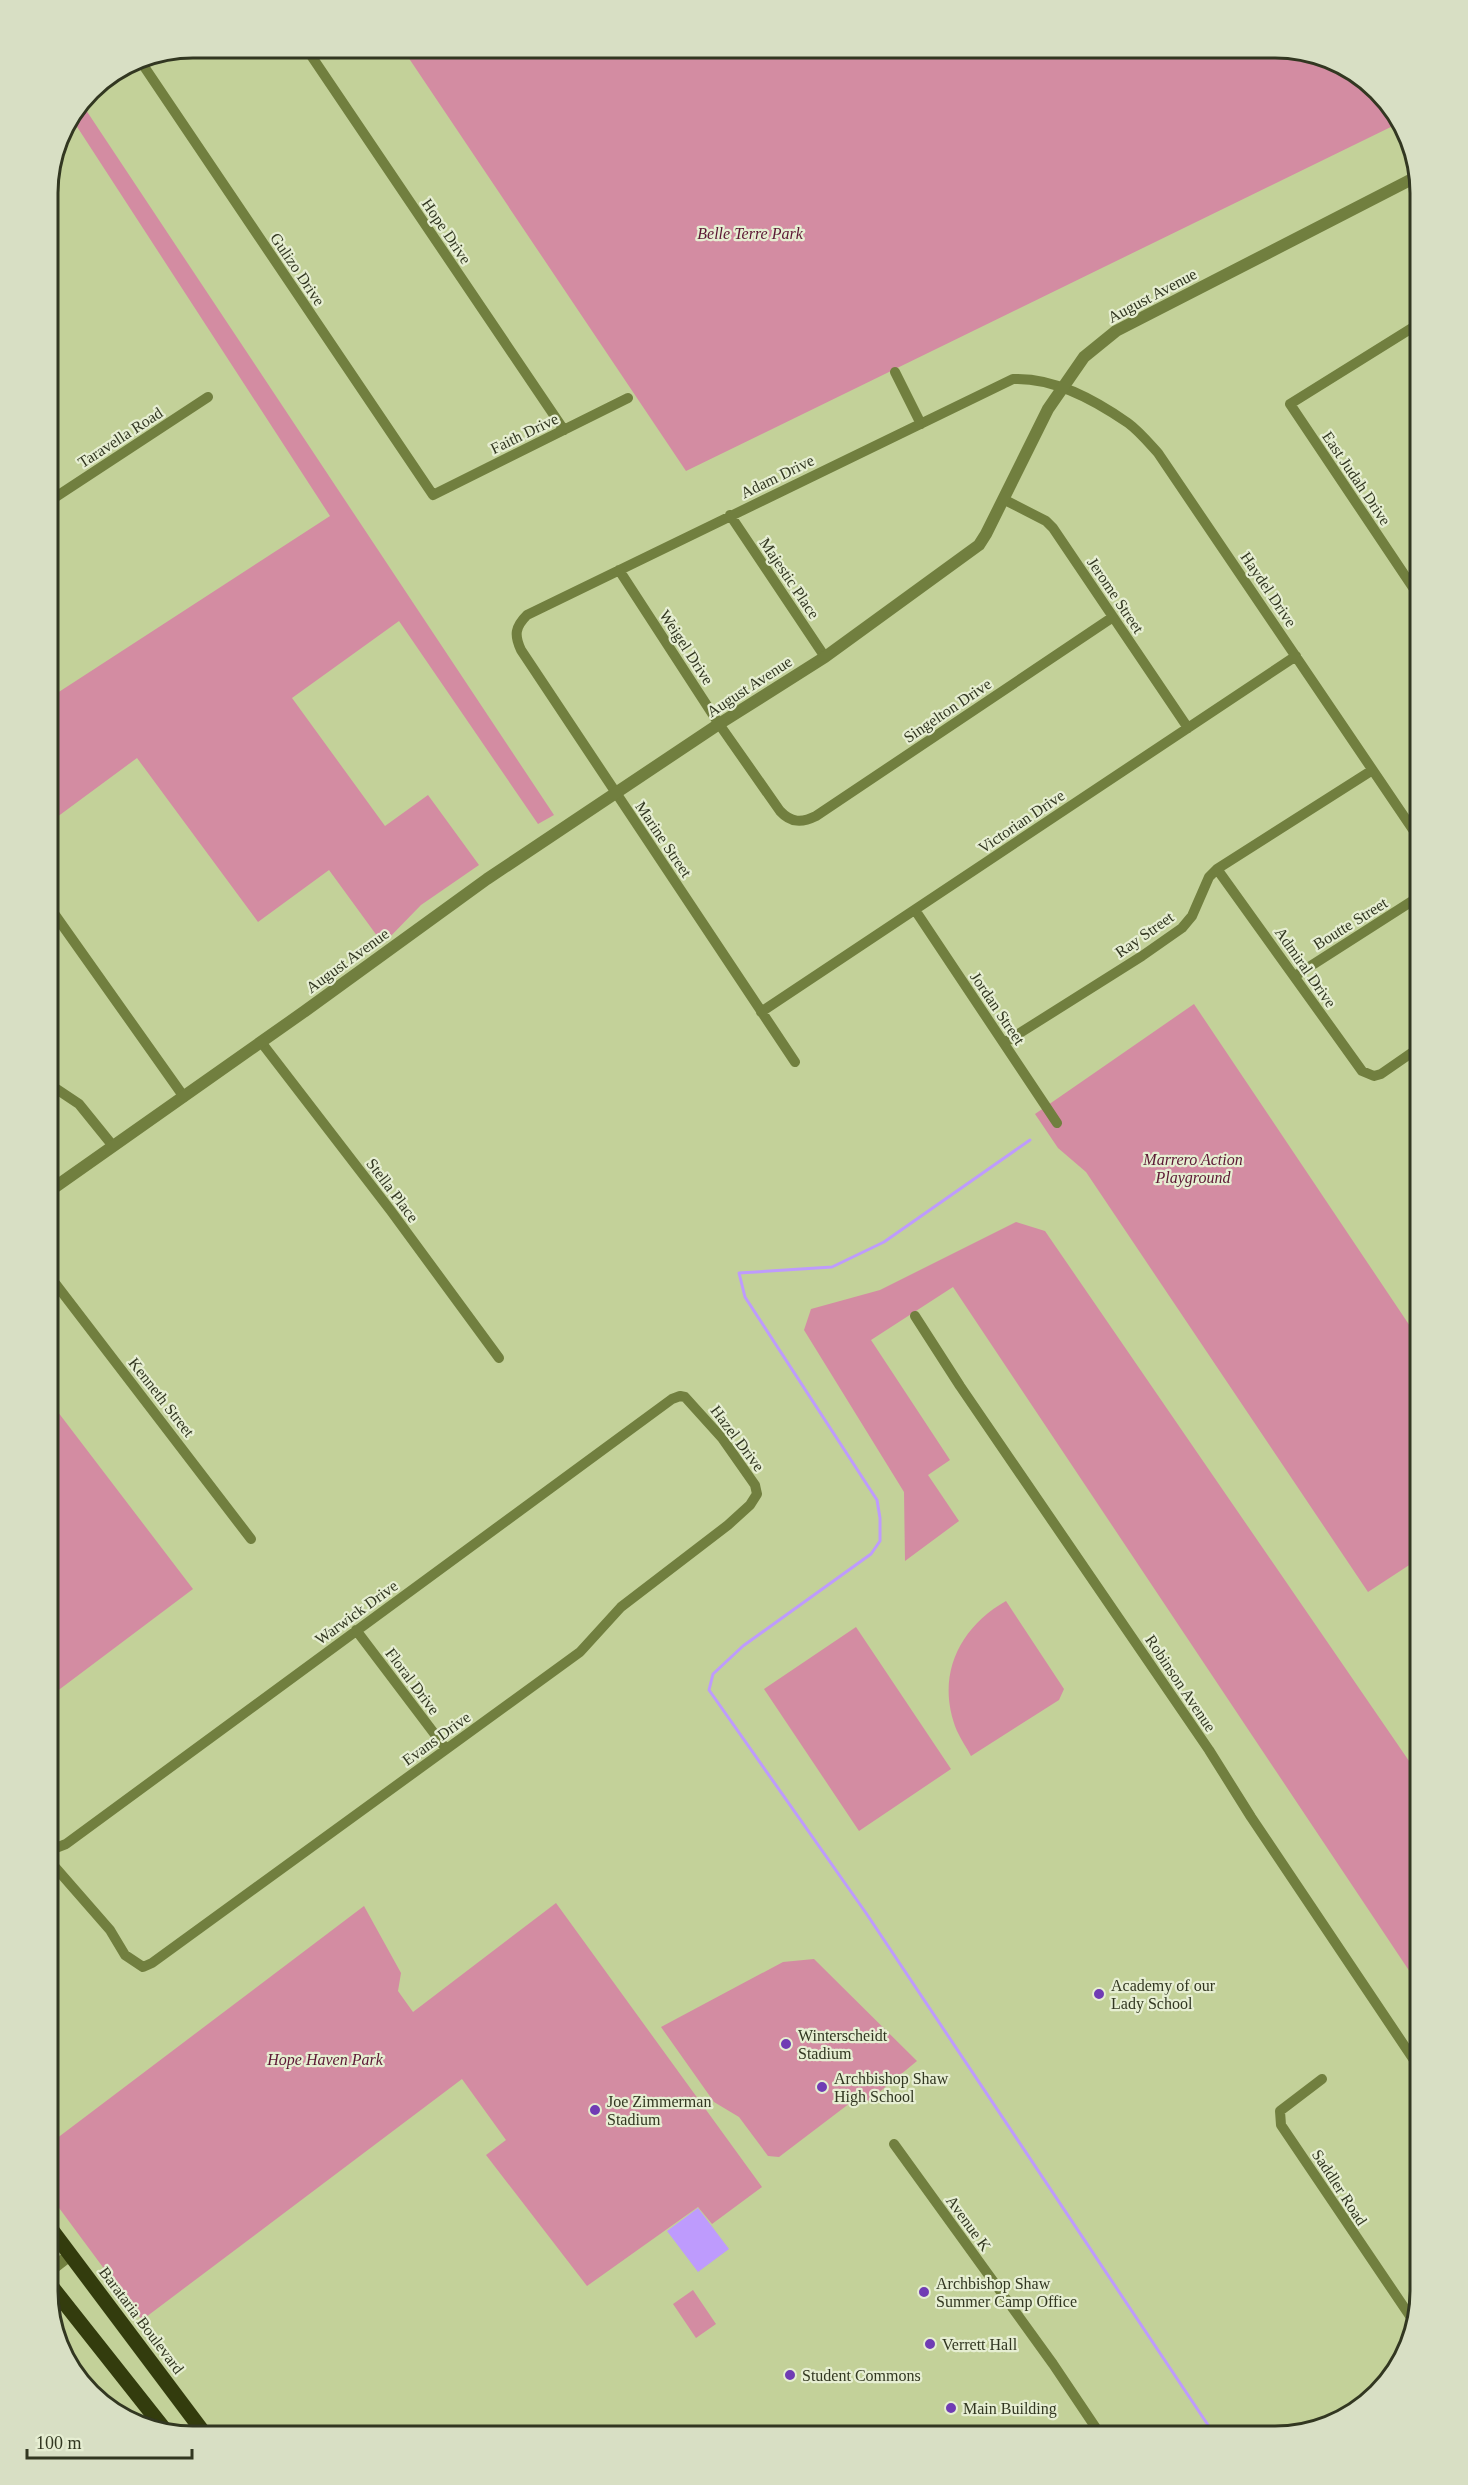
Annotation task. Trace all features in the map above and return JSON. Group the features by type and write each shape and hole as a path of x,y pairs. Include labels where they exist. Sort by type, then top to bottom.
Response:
{"main road":[{"name":"Barataria Boulevard","path":"58,2239 199,2426"},
{"path":"58,2295 158,2421"}],"street":[{"name":"Hope Drive","path":"313,58 564,430"},
{"name":"Gulizo Drive","path":"145,68 433,495"},
{"name":"August Avenue","path":"59,1185 487,879 719,724 825,657 979,545 1048,409 1062,387 1084,357 1116,331 1409,181"},
{"name":"East Judah Drive","path":"1409,330 1290,404 1409,582"},
{"path":"895,372 921,424"},
{"name":"Adam Drive","path":"515,630 527,615 1013,380 1034,378 1062,387"},
{"name":"Haydel Drive","path":"1062,387 1130,424 1158,453 1409,825"},
{"name":"Taravella Road","path":"59,495 208,397"},
{"name":"Faith Drive","path":"433,495 628,398"},
{"name":"Jerome Street","path":"1003,499 1046,521 1053,528 1188,728"},
{"name":"Majestic Place","path":"730,515 825,657"},
{"name":"Weigel Drive","path":"619,570 719,724 780,812 796,822"},
{"name":"Singelton Drive","path":"796,822 816,816 1113,617"},
{"name":"Marine Street","path":"515,630 521,650 795,1062"},
{"name":"Victorian Drive","path":"761,1012 1296,656"},
{"name":"Ray Street","path":"1004,1043 1142,956 1182,928 1192,916 1209,877 1217,869 1371,771"},
{"name":"Admiral Drive","path":"1217,869 1362,1071 1374,1076 1409,1054"},
{"name":"Boutte Street","path":"1295,976 1409,903"},
{"name":"Jordan Street","path":"915,910 1057,1123"},
{"path":"59,921 183,1097"},
{"name":"Stella Place","path":"261,1042 391,1211 499,1358"},
{"path":"59,1090 79,1104 113,1146"},
{"name":"Kenneth Street","path":"58,1288 251,1539"},
{"name":"Robinson Avenue","path":"915,1316 960,1386 1209,1750 1251,1817 1409,2053"},
{"name":"Hazel Drive","path":"680,1396 686,1397 723,1438 755,1485 757,1494 750,1505"},
{"name":"Warwick Drive","path":"58,1847 66,1844 672,1399 680,1396"},
{"name":"Evans Drive","path":"58,1871 110,1930 125,1955 142,1967 152,1963 579,1652 621,1607 728,1525 750,1505"},
{"name":"Floral Drive","path":"356,1630 446,1749"},
{"name":"Saddler Road","path":"1322,2079 1280,2111 1281,2125 1408,2313"},
{"name":"Avenue K","path":"894,2144 1053,2364 1095,2426"},
{"path":"58,2264 70,2255"}],"green space":[{"name":"Belle Terre Park","path":"409,58 1283,59 1318,66 1349,81 1376,105 1392,127 686,471"},
{"path":"86,111 554,815 538,824 399,621 292,698 385,826 428,795 479,865 421,905 383,944 329,870 258,922 137,758 59,816 59,692 330,516 77,126"},
{"name":"Marrero Action Playground","path":"1194,1004 1409,1325 1409,1565 1368,1592 1086,1172 1058,1148 1035,1114"},
{"path":"1016,1222 1045,1231 1409,1761 1409,1971 953,1287 871,1340 950,1460 928,1475 959,1521 905,1561 904,1492 804,1330 811,1309 880,1290"},
{"path":"58,1413 193,1589 58,1690"},
{"path":"1006,1601 1064,1689 1059,1700 971,1756 957,1731 951,1711 950,1674 955,1656 975,1625"},
{"path":"856,1627 951,1769 859,1831 764,1689"},
{"name":"Hope Haven Park","path":"556,1903 762,2187 712,2224 698,2207 587,2286 486,2155 506,2140 462,2079 142,2320 58,2207 58,2137 364,1906 401,1973 398,1991 413,2012"},
{"name":"Winterscheidt Stadium","path":"814,1959 917,2061 866,2103 854,2100 779,2157 768,2156 739,2117 714,2102 661,2027 783,1962"},
{"path":"693,2290 716,2324 696,2338 673,2304"}],"shaded area":[{"path":"698,2208 729,2249 698,2272 667,2231"}],"waterway":[{"path":"1030,1140 884,1242 832,1267 739,1273 745,1297 877,1500 880,1541 871,1554 743,1646 713,1674 709,1690 866,1913 1209,2426"}],"place":[{"name":"Academy of our Lady School","path":"1099,1994"},
{"name":"Winterscheidt Stadium","path":"786,2044"},
{"name":"Archbishop Shaw High School","path":"822,2087"},
{"name":"Joe Zimmerman Stadium","path":"595,2110"},
{"name":"Archbishop Shaw Summer Camp Office","path":"924,2292"},
{"name":"Verrett Hall","path":"930,2344"},
{"name":"Student Commons","path":"790,2375"},
{"name":"Main Building","path":"951,2408"}]}
